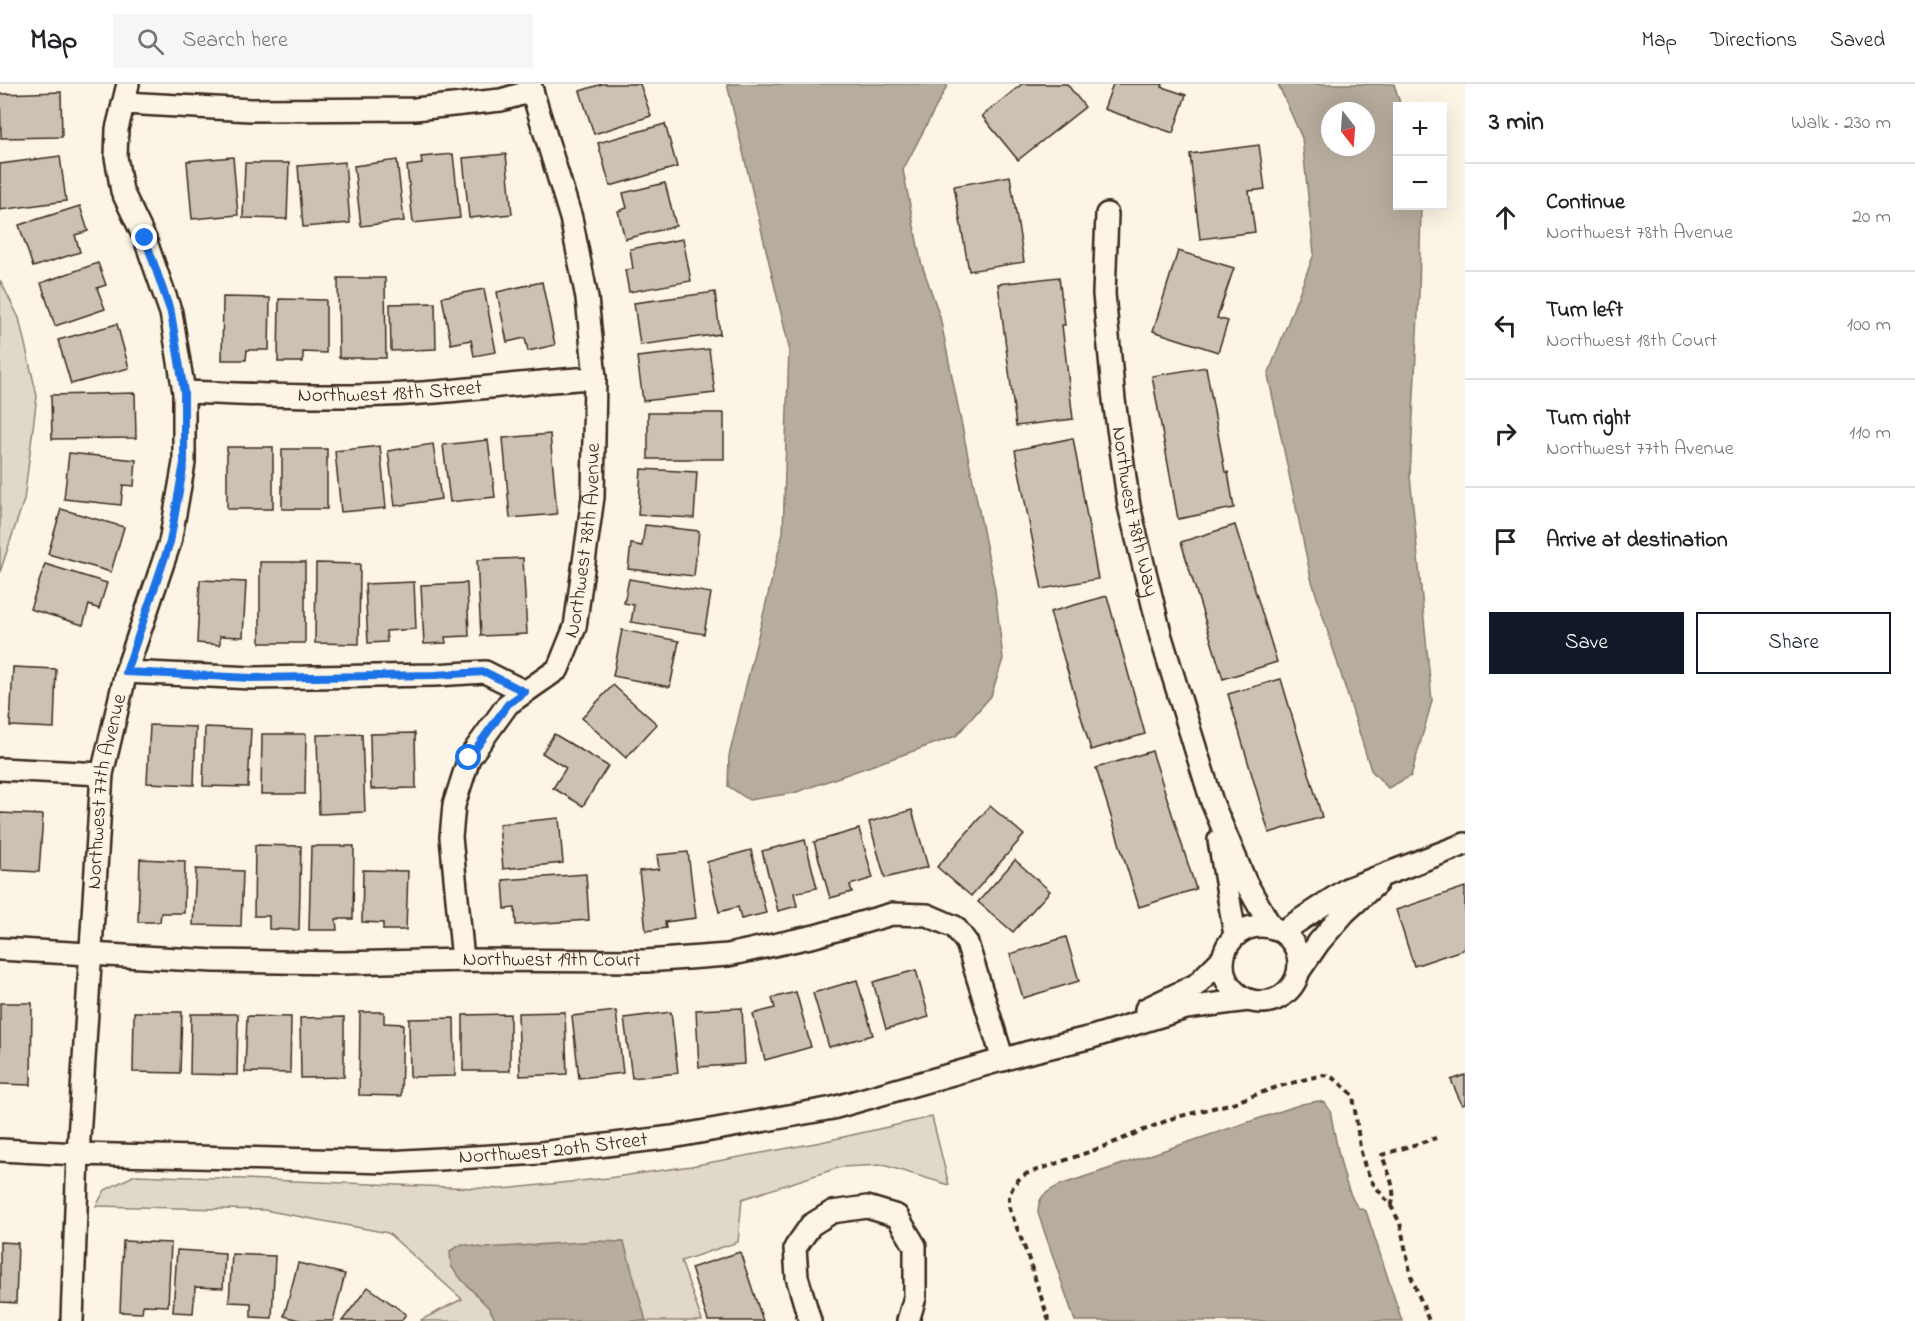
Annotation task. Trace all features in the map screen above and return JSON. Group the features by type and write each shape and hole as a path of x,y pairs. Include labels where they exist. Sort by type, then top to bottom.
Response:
{"street":[{"path":"126,94 251,110 415,110 501,100 531,87"},
{"name":"Northwest 78th Avenue","path":"463,960 451,837 454,805 469,758 508,704 558,669 575,627 593,497 595,378 587,298 571,218 531,87"},
{"name":"Northwest 77th Avenue","path":"72,1321 78,1154 102,774 126,672 170,542 184,463 184,392 171,313 145,238 123,191 116,157 117,129 126,94"},
{"name":"Northwest 78th Way","path":"1107,214 1104,294 1114,400 1129,506 1161,638 1212,801 1246,883 1277,929"},
{"name":"Northwest 18th Street","path":"184,392 307,397 409,394 595,378"},
{"path":"126,672 252,678 485,672 525,692"},
{"path":"0,769 102,774"},
{"name":"Northwest 78th Way","path":"1212,801 1235,935"},
{"path":"1277,929 1347,889 1465,844"},
{"path":"1299,971 1300,961 1291,939 1277,929 1259,925 1247,928 1235,935 1227,945 1223,958 1223,971 1228,984 1237,994 1248,1000 1262,1002 1275,1000 1294,984 1299,971 1319,942 1345,912 1384,876"},
{"name":"Northwest 19th Court","path":"0,950 214,961 331,963 463,960 646,961 728,955 815,936 892,914 927,915 955,927 967,944 1003,1060"},
{"name":"Northwest 20th Street","path":"1092,1037 1196,985 1223,958"},
{"name":"Northwest 20th Street","path":"0,1150 388,1162 541,1153 672,1137 833,1108 1092,1037 1185,1008 1248,1000"},
{"path":"810,1321 797,1277 795,1248 811,1225 832,1212 867,1207 897,1216 915,1246 915,1297 908,1321"}],"path":[{"path":"1049,1321 1009,1206 1009,1195 1018,1180 1026,1174 1173,1118 1233,1103 1278,1087 1324,1075 1335,1079 1353,1095 1360,1148 1365,1167 1372,1182 1391,1206 1400,1223 1411,1276 1429,1321"},
{"path":"1391,1206 1394,1199 1393,1188 1382,1155 1436,1138"}],"shaded area":[{"path":"727,84 948,84 903,170 921,262 940,317 995,590 1003,659 991,696 956,736 794,793 749,800 728,786 729,756 783,533 789,347"},
{"path":"1278,84 1394,84 1400,102 1393,102 1393,210 1421,210 1410,476 1432,701 1411,776 1388,788 1371,770 1311,578 1268,375 1314,254 1302,138"},
{"path":"0,280 19,318 37,396 24,500 0,572"},
{"path":"1318,1101 1325,1103 1330,1110 1348,1189 1358,1207 1366,1211 1402,1321 1075,1321 1038,1213 1039,1203 1043,1196 1060,1185 1302,1104"},
{"path":"932,1117 949,1185 883,1165 841,1167 742,1199 738,1242 681,1261 702,1321 422,1321 462,1299 388,1233 264,1210 96,1206 105,1190 135,1175 503,1189 608,1178 691,1166 821,1142"},
{"path":"597,1241 624,1242 646,1321 496,1321 489,1308 451,1266 450,1251 462,1244 484,1248"}],"building":[{"path":"602,84 640,84 651,116 594,134 580,91"},
{"path":"1022,84 1067,84 1085,107 1018,160 982,116"},
{"path":"1113,84 1163,84 1162,87 1186,95 1173,133 1104,109"},
{"path":"61,92 62,137 1,138 0,94"},
{"path":"665,124 677,167 610,186 598,143"},
{"path":"1259,145 1265,189 1249,191 1255,232 1200,239 1190,154"},
{"path":"453,154 460,218 413,223 407,166 422,164 421,157"},
{"path":"506,154 512,214 469,218 463,158"},
{"path":"60,156 66,201 0,210 0,164"},
{"path":"233,157 238,215 192,219 187,161"},
{"path":"397,160 404,221 361,226 354,166"},
{"path":"345,162 350,223 303,227 298,166"},
{"path":"245,163 289,163 287,219 243,218"},
{"path":"1010,176 1024,262 969,271 954,186"},
{"path":"665,183 676,226 625,239 618,211 627,208 623,193"},
{"path":"80,206 88,231 75,235 80,252 33,267 19,225"},
{"path":"683,239 691,281 629,292 625,270 633,269 630,249"},
{"path":"1178,251 1234,268 1217,318 1228,321 1218,352 1153,331"},
{"path":"98,263 106,285 97,288 105,309 55,326 41,283"},
{"path":"1059,277 1073,419 1016,426 998,284"},
{"path":"338,278 385,278 386,358 339,358"},
{"path":"542,282 555,345 528,351 525,338 507,342 497,292"},
{"path":"484,289 496,352 474,356 471,340 451,344 442,297"},
{"path":"715,292 720,334 640,345 634,303"},
{"path":"223,297 270,298 269,350 247,350 246,360 222,360"},
{"path":"279,299 326,300 326,353 303,352 303,362 278,362"},
{"path":"435,303 436,349 391,351 390,304"},
{"path":"117,324 129,368 71,384 58,340"},
{"path":"709,349 715,393 643,401 637,357"},
{"path":"1206,367 1225,472 1228,472 1234,508 1178,519 1152,376"},
{"path":"135,393 136,438 52,439 51,395"},
{"path":"648,413 724,413 724,459 648,459"},
{"path":"550,434 557,514 510,518 503,438"},
{"path":"1073,438 1098,579 1042,589 1015,450"},
{"path":"488,440 495,497 450,502 443,445"},
{"path":"433,444 441,499 395,506 388,451"},
{"path":"380,446 386,508 341,512 335,451"},
{"path":"227,447 273,447 273,509 227,509"},
{"path":"282,449 327,449 327,509 282,509"},
{"path":"69,453 136,460 134,486 123,485 121,505 64,499"},
{"path":"641,469 697,472 694,518 638,515"},
{"path":"61,509 124,527 111,572 48,554"},
{"path":"645,525 699,531 694,576 628,569 631,544 642,546"},
{"path":"1235,525 1277,662 1223,679 1181,542"},
{"path":"523,558 527,634 481,636 477,560"},
{"path":"260,562 305,562 305,643 260,643"},
{"path":"316,563 360,564 359,644 315,643"},
{"path":"45,564 107,583 99,609 89,605 83,625 30,609"},
{"path":"629,579 711,593 704,634 631,622 634,605 624,603"},
{"path":"200,580 246,582 243,637 220,636 220,645 197,643"},
{"path":"414,582 416,629 386,631 387,642 368,643 365,584"},
{"path":"467,583 469,636 445,637 446,643 424,644 421,585"},
{"path":"1107,596 1145,734 1091,750 1050,612"},
{"path":"622,630 679,641 670,687 613,676"},
{"path":"13,667 56,669 54,728 10,726"},
{"path":"1281,679 1322,817 1269,833 1228,694"},
{"path":"613,685 657,724 626,758 582,718"},
{"path":"150,725 196,727 194,785 147,783"},
{"path":"205,727 251,729 248,787 203,786"},
{"path":"415,733 416,788 371,789 370,734"},
{"path":"262,734 306,734 305,794 261,794"},
{"path":"362,734 365,812 319,814 317,735"},
{"path":"554,734 608,766 583,806 553,788 566,768 542,753"},
{"path":"1152,751 1196,889 1139,907 1096,768"},
{"path":"990,806 1024,835 971,896 937,867"},
{"path":"912,810 928,867 885,878 869,822"},
{"path":"0,813 43,815 39,872 0,870"},
{"path":"559,818 563,863 503,869 499,824"},
{"path":"859,829 873,878 850,885 852,892 830,898 814,842"},
{"path":"805,840 817,888 794,893 797,906 778,911 762,851"},
{"path":"255,845 301,846 299,930 269,929 269,916 254,916"},
{"path":"311,846 354,846 353,919 336,919 337,930 309,930"},
{"path":"751,850 766,913 741,919 738,907 719,912 707,862"},
{"path":"688,852 696,918 665,922 666,928 646,931 639,871 659,869 657,855"},
{"path":"140,859 185,861 184,913 161,913 160,922 138,922"},
{"path":"1015,860 1050,891 1013,932 978,902"},
{"path":"196,869 243,871 241,926 193,925"},
{"path":"363,870 408,871 406,930 383,930 383,923 362,922"},
{"path":"586,874 589,920 516,925 515,908 505,909 503,880"},
{"path":"1465,887 1465,949 1414,966 1396,910"},
{"path":"1066,937 1079,981 1023,998 1010,954"},
{"path":"916,970 929,1017 886,1029 873,982"},
{"path":"857,980 873,1035 829,1047 813,993"},
{"path":"796,992 811,1047 765,1060 753,1014 775,1008 772,998"},
{"path":"0,1003 32,1003 31,1085 0,1084"},
{"path":"742,1008 745,1064 699,1067 696,1010"},
{"path":"616,1011 623,1073 579,1078 572,1016"},
{"path":"134,1012 182,1012 180,1073 133,1072"},
{"path":"360,1012 384,1012 384,1023 403,1024 401,1096 359,1095"},
{"path":"565,1012 567,1074 520,1076 518,1013"},
{"path":"671,1012 678,1073 632,1078 624,1018"},
{"path":"191,1014 238,1014 237,1075 190,1074"},
{"path":"510,1014 510,1071 463,1071 463,1015"},
{"path":"247,1016 291,1017 290,1073 245,1072"},
{"path":"344,1017 344,1077 301,1078 300,1018"},
{"path":"454,1018 455,1076 410,1077 409,1019"},
{"path":"1465,1075 1465,1104 1462,1105 1451,1080"},
{"path":"123,1241 171,1243 168,1306 143,1305 142,1313 120,1312"},
{"path":"0,1242 18,1243 16,1303 0,1302"},
{"path":"177,1250 225,1253 223,1288 195,1287 193,1313 173,1312"},
{"path":"740,1252 763,1321 708,1321 691,1268"},
{"path":"232,1254 275,1256 272,1318 251,1317 251,1303 229,1302"},
{"path":"298,1263 345,1274 333,1321 303,1321 284,1316"},
{"path":"368,1287 406,1314 401,1321 342,1321"}],"route":[{"path":"145,238 171,313 184,392 184,463 170,542 126,672 252,678 485,672 525,692 508,704 469,758"}]}
